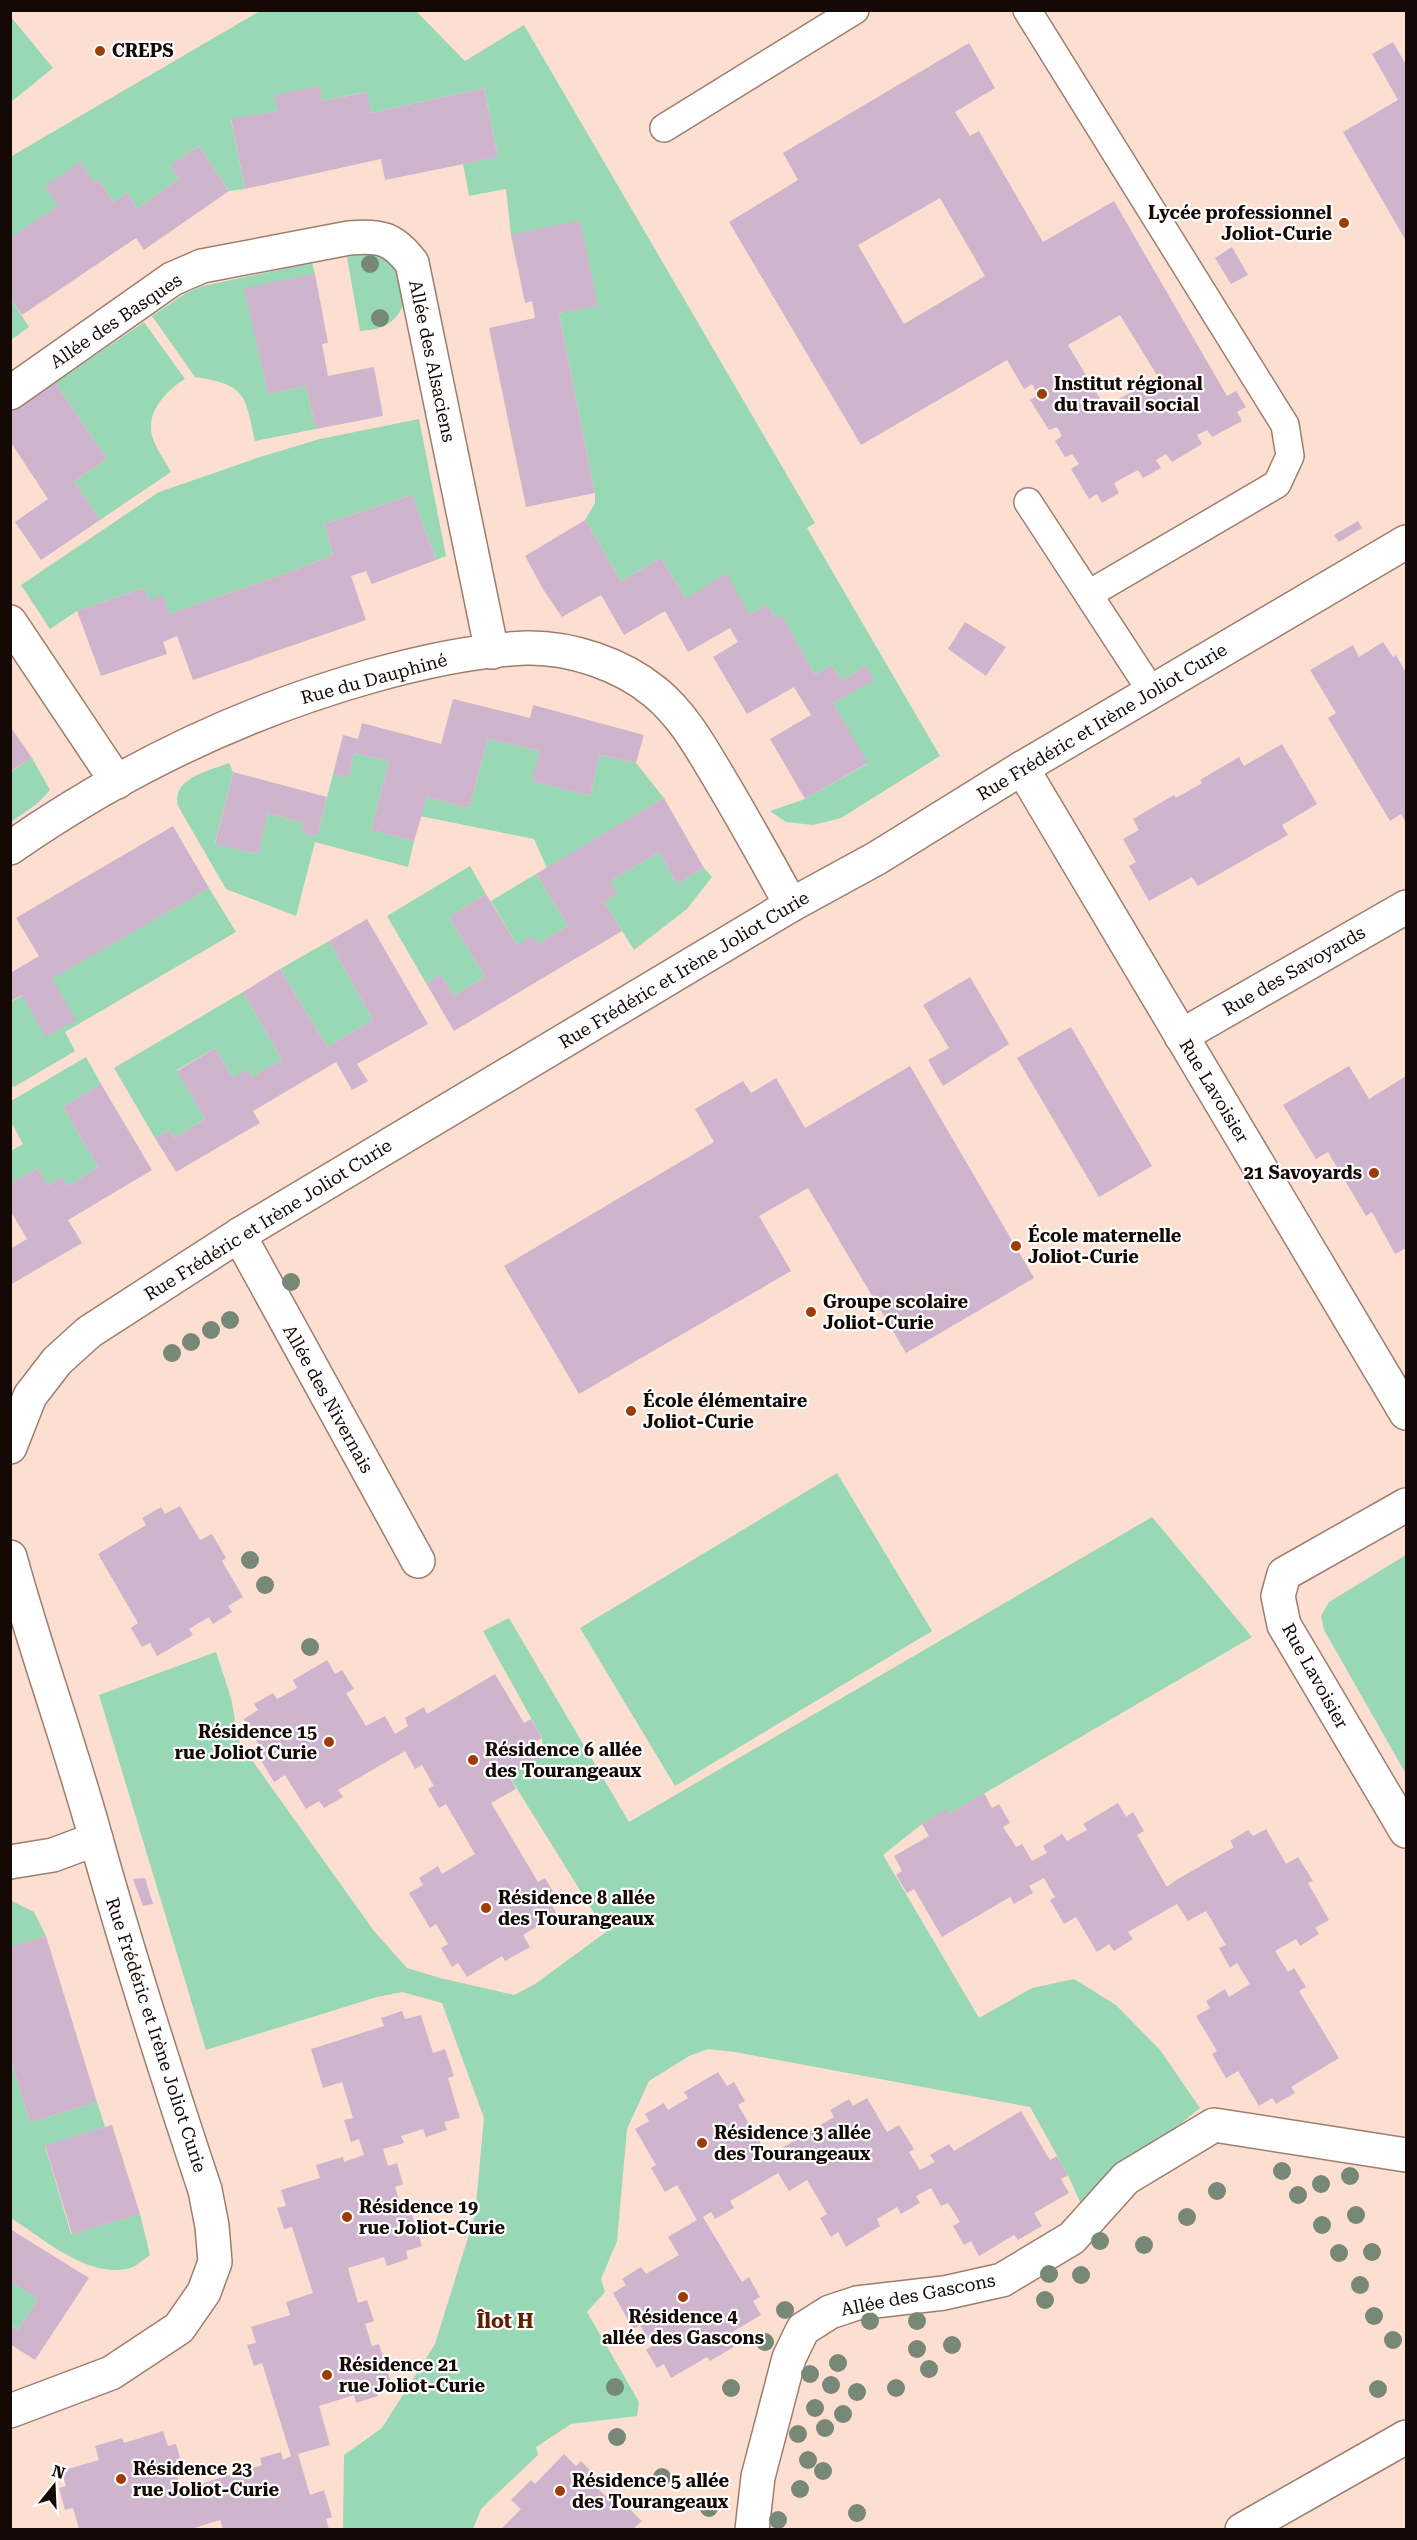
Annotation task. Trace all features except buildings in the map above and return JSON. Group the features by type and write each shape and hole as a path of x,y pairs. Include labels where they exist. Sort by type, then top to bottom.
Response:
{"street":[{"name":"Allée des Alsaciens","path":"227,261 367,236 386,239 393,243 412,263 492,652"},
{"name":"Allée des Basques","path":"10,393 172,279 202,266 227,261"},
{"name":"Rue Frédéric et Irène Joliot Curie","path":"10,1447 30,1396 57,1361 89,1332 239,1235 791,905 877,858 1022,768 1407,542"},
{"path":"10,622 117,782"},
{"name":"Rue du Dauphiné","path":"10,848 117,782 210,733 293,701 403,667 448,657 527,648 583,656 631,676 655,692 691,731 761,848 791,905"},
{"name":"Rue Lavoisier","path":"1022,768 1407,1413"},
{"name":"Rue des Savoyards","path":"1181,1036 1407,907"},
{"name":"Allée des Nivernais","path":"239,1235 418,1561"},
{"name":"Rue Lavoisier","path":"1407,1505 1284,1574 1278,1596 1284,1625 1407,1831"},
{"name":"Rue Frédéric et Irène Joliot Curie","path":"10,1557 29,1626 96,1839 123,1937 205,2190 212,2226 215,2262 204,2292 180,2328 111,2373 10,2411"},
{"path":"10,1862 53,1855 96,1839"},
{"name":"Allée des Gascons","path":"752,2529 758,2477 789,2358 803,2329 830,2312 857,2303 944,2293 1002,2280 1072,2238 1126,2178 1214,2125 1407,2155"},
{"path":"1242,2529 1407,2437"}],"lane":[{"path":"663,128 855,10"},
{"path":"1028,10 1285,424 1290,456 1277,484 1089,594"},
{"path":"1028,502 1152,692"}],"green space":[{"path":"260,11 416,11 465,61 524,25 815,523 807,528 940,756 841,818 813,825 786,822 770,811 805,799 867,764 833,703 873,680 865,666 842,681 832,665 815,675 782,617 776,618 767,605 750,615 686,599 661,558 621,581 585,520 595,503 595,493 559,313 598,305 511,235 506,189 469,196 463,164 498,157 484,88 371,113 366,92 322,101 319,87 278,111 231,120 245,189 229,191 199,146 170,165 179,179 137,209 127,193 113,202 98,179 94,182 80,163 58,206 11,238 10,157"},
{"path":"11,17 53,68 10,102"},
{"path":"368,253 384,259 398,270 404,280 406,295 401,309 392,321 379,328 360,331 347,257"},
{"path":"312,263 315,274 245,289 268,394 306,386 316,429 255,441 249,412 240,394 234,388 224,384 195,377 152,316 186,293 203,286"},
{"path":"10,298 29,327 11,340 10,340"},
{"path":"144,322 185,379 162,399 152,421 153,440 171,472 100,520 74,481 107,459 55,383"},
{"path":"419,419 446,556 436,560 412,495 324,524 333,555 169,614 148,600 144,588 77,611 50,629 21,585 159,492 320,439"},
{"path":"488,739 540,751 533,781 590,796 600,755 636,763 664,798 547,868 534,839 420,816 427,797 469,808"},
{"path":"354,753 389,761 371,830 414,841 408,867 315,842 296,916 226,889 178,806 177,796 186,782 229,763 233,772 215,843 257,854 268,813 304,823 302,833 317,836 333,774 348,778"},
{"path":"32,758 50,790 38,803 11,822 11,772"},
{"path":"659,852 677,884 704,868 712,877 687,909 634,950 604,902 610,881"},
{"path":"470,866 486,894 449,917 485,977 454,996 441,975 426,983 387,916"},
{"path":"536,874 568,926 537,944 517,945 491,901"},
{"path":"209,888 236,932 65,1032 75,1051 14,1087 11,1085 11,1002"},
{"path":"329,941 373,1020 327,1047 280,969"},
{"path":"243,992 282,1060 252,1077 247,1070 233,1078 215,1048 177,1070 205,1119 174,1138 169,1130 155,1138 114,1068"},
{"path":"86,1057 101,1084 63,1107 98,1167 68,1186 62,1177 48,1186 37,1168 11,1184 11,1151 23,1144 11,1122 11,1101"},
{"path":"837,1473 932,1631 675,1786 580,1628"},
{"path":"1152,1517 1252,1637 949,1814 946,1810 922,1824 883,1855 979,2018 1032,1988 1074,1979 1116,2005 1160,2050 1200,2108 1081,2204 1068,2175 1030,2107 735,2052 708,2049 689,2056 649,2081 627,2129 617,2241 601,2279 605,2292 587,2312 639,2402 637,2416 571,2424 536,2447 538,2455 481,2509 473,2529 343,2529 344,2455 382,2428 435,2344 475,2215 484,2118 442,2003 402,1992 377,1997 206,2050 99,1695 216,1652 231,1698 239,1742 374,1931 407,1968 514,1995 535,1984 606,1932 509,1776 543,1756 542,1738 483,1631 509,1618 629,1822"},
{"path":"1406,1555 1406,1774 1324,1630 1321,1616 1329,1602"},
{"path":"10,1900 34,1912 46,1936 11,1947"},
{"path":"10,2058 30,2122 97,2102 105,2127 45,2146 71,2234 140,2214 150,2255 135,2266 115,2270 83,2263 52,2246 11,2218"},
{"path":"10,2281 38,2299 18,2330 11,2325"}],"place":[{"name":"CREPS","path":"100,51"},
{"name":"Lycée professionnel Joliot-Curie","path":"1344,223"},
{"name":"Institut régional du travail social","path":"1042,394"},
{"name":"21 Savoyards","path":"1374,1173"},
{"name":"École maternelle Joliot-Curie","path":"1016,1246"},
{"name":"Groupe scolaire Joliot-Curie","path":"811,1312"},
{"name":"École élémentaire Joliot-Curie","path":"631,1411"},
{"name":"Résidence 15 rue Joliot Curie","path":"329,1742"},
{"name":"Résidence 6 allée des Tourangeaux","path":"473,1760"},
{"name":"Résidence 8 allée des Tourangeaux","path":"486,1908"},
{"name":"Résidence 3 allée des Tourangeaux","path":"702,2143"},
{"name":"Résidence 19 rue Joliot-Curie","path":"347,2217"},
{"name":"Résidence 4 allée des Gascons","path":"683,2297"},
{"name":"Résidence 21 rue Joliot-Curie","path":"327,2375"},
{"name":"Résidence 23 rue Joliot-Curie","path":"121,2479"},
{"name":"Résidence 5 allée des Tourangeaux","path":"560,2491"}],"district":[{"name":"Îlot H","path":"505,2321"}]}
